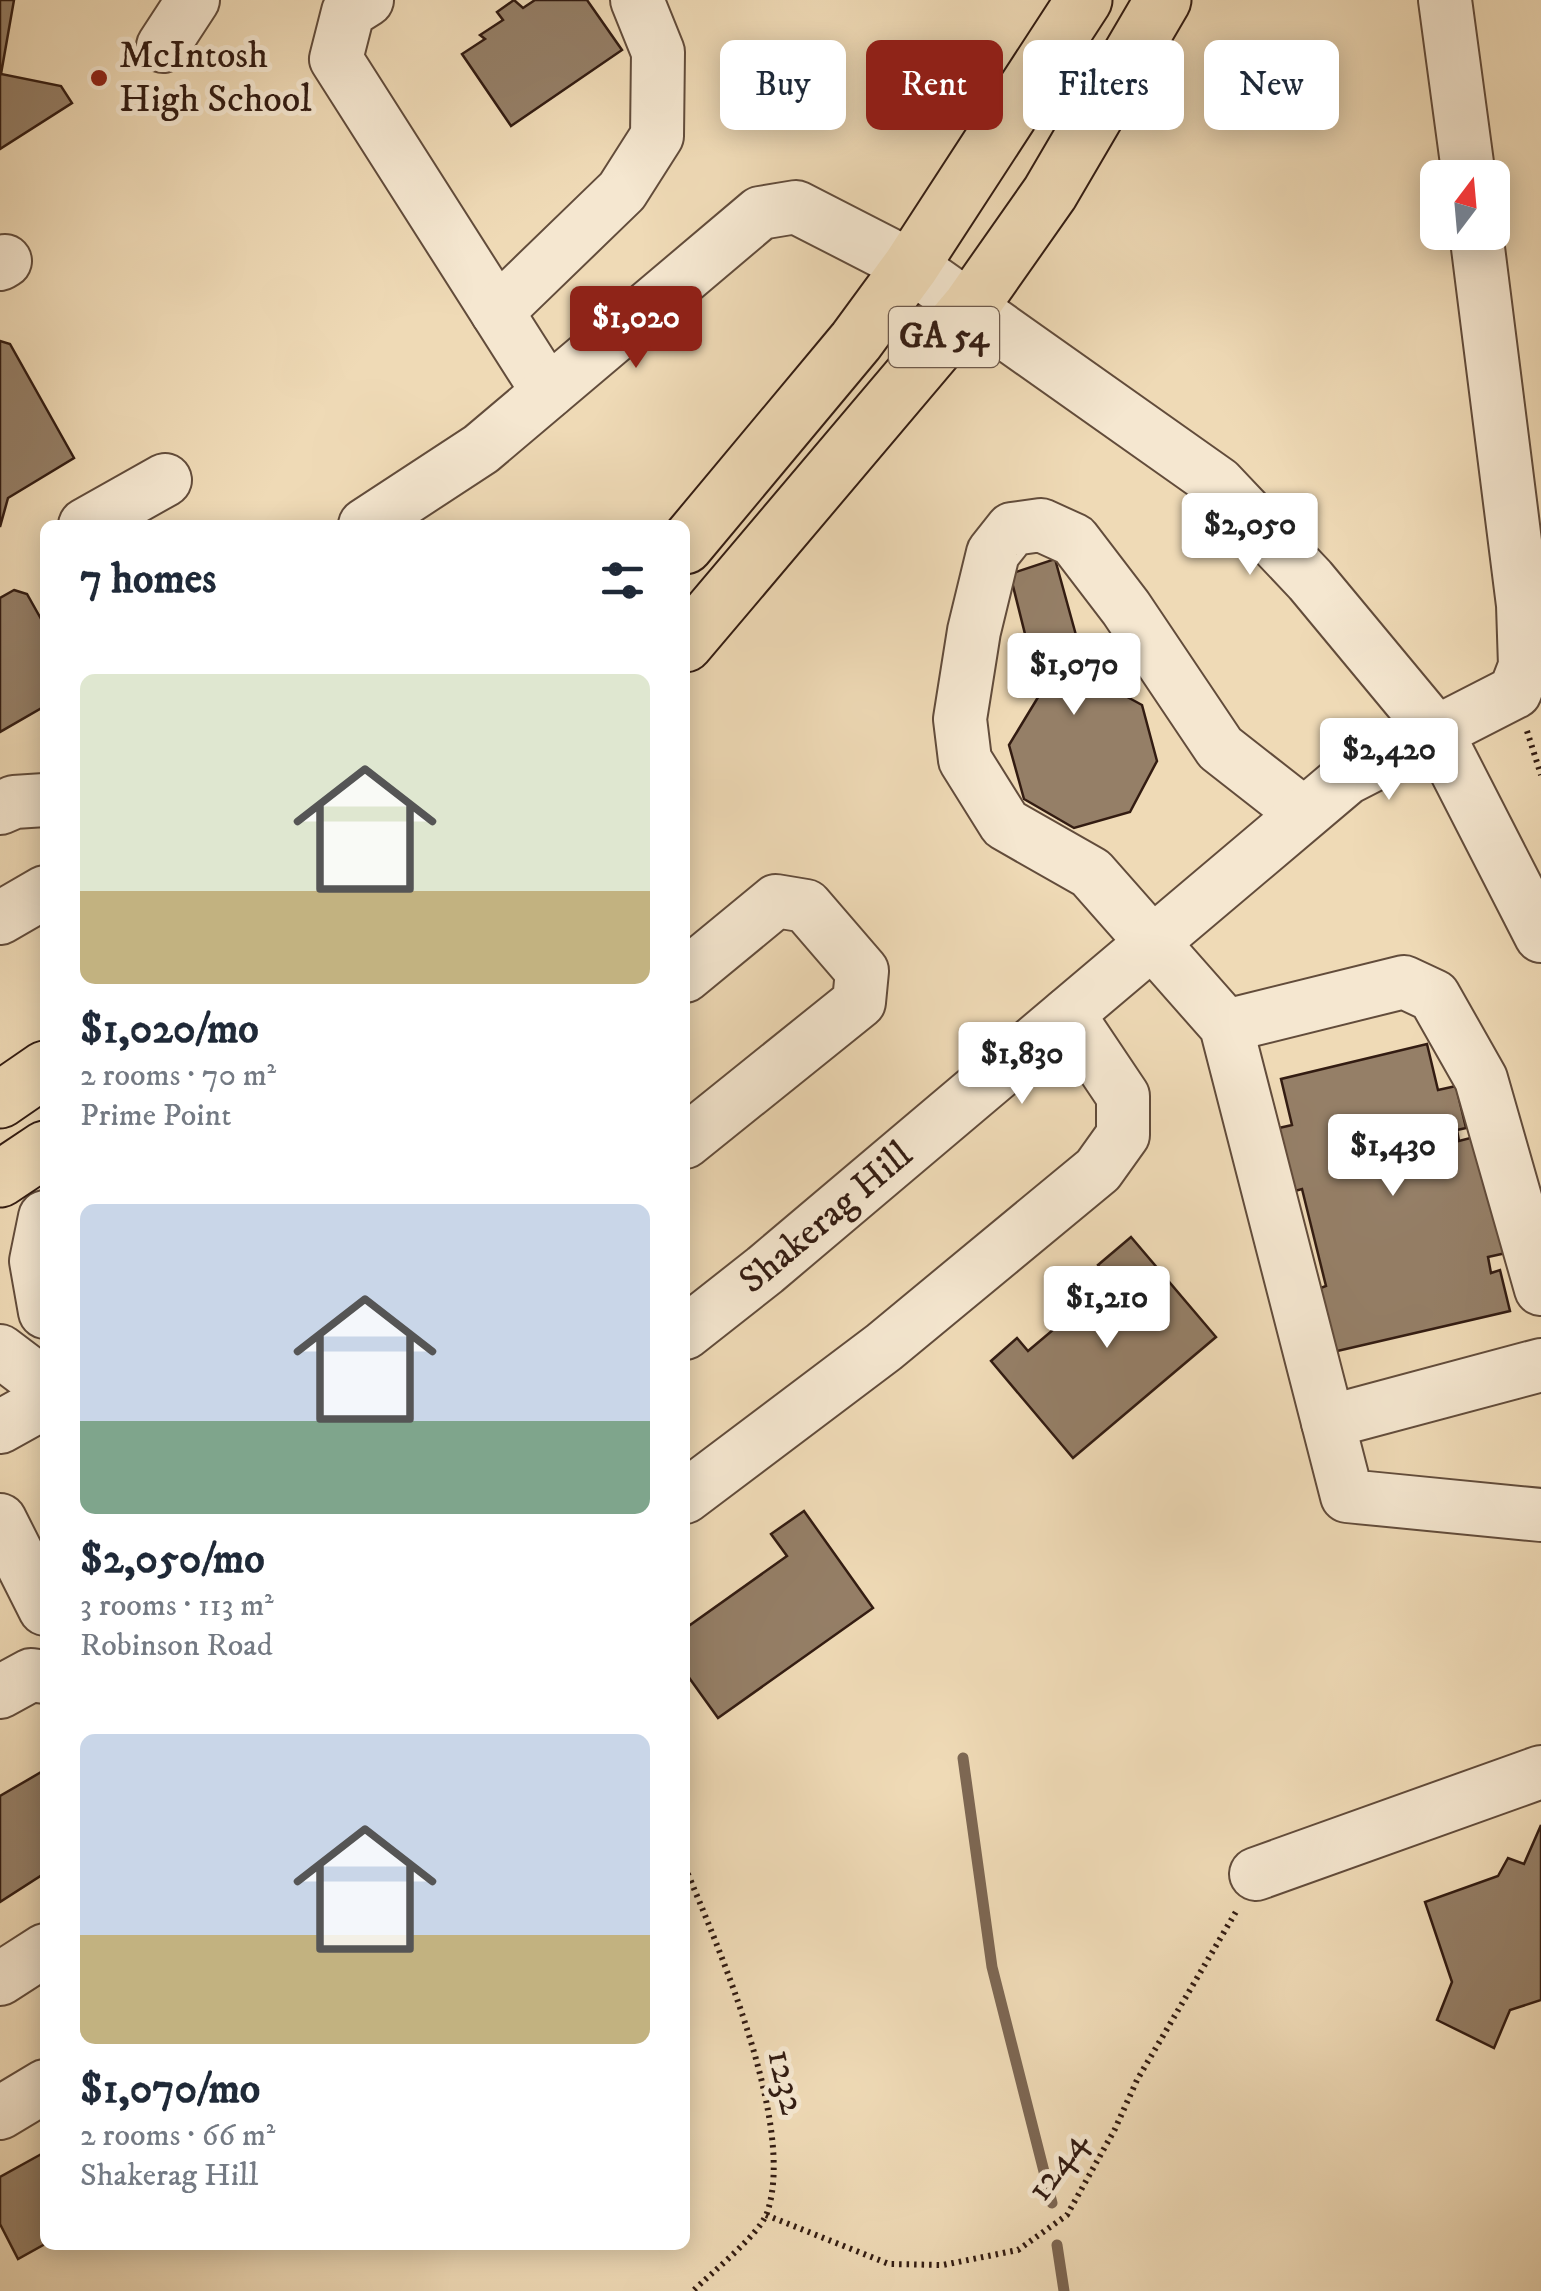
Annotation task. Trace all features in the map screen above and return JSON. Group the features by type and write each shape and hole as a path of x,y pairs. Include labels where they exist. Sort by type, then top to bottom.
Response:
{"main road":[{"name":"GA 54","path":"690,540 856,341 911,266 1084,0"},
{"name":"GA 54","path":"690,638 970,307 1050,193 1163,0"},
{"path":"0,1100 40,1072"},
{"path":"0,1178 40,1152"}],"street":[{"path":"163,46 194,0"},
{"path":"367,0 348,12 336,59 548,392"},
{"path":"497,312 622,192 657,136 658,52 636,0"},
{"path":"1453,1 1467,160"},
{"path":"373,520 481,449 760,213 796,207 911,266 1218,483 1310,580 1437,733 1541,936"},
{"name":"Shakerag Hill","path":"690,1329 1347,778 1514,692 1525,666 1524,456 1480,250"},
{"path":"94,520 165,480"},
{"path":"1302,813 1220,748 1126,608 1074,540 1041,525 1012,529 993,553 974,631 960,719 965,760 1004,824 1091,873 1226,1026 1347,1496 1541,1515"},
{"path":"0,808 14,802 40,800"},
{"path":"0,918 40,895"},
{"path":"690,972 776,901 806,906 862,971 859,1002 690,1138"},
{"path":"1226,1026 1404,982 1434,996 1480,1078 1541,1289"},
{"path":"690,1493 884,1347 1098,1170 1122,1134 1123,1096 1068,1014"},
{"path":"40,1241 36,1261 40,1284"},
{"path":"0,1351 40,1382"},
{"path":"1328,1422 1541,1365"},
{"path":"0,1427 40,1405"},
{"path":"0,1520 40,1599"},
{"path":"0,1692 31,1674 40,1676"},
{"path":"1256,1874 1541,1772"},
{"path":"0,1978 40,1953"},
{"path":"0,2113 40,2089"}],"path":[{"name":"1244","path":"766,2215 889,2264 944,2265 1018,2250 1067,2215 1116,2129 1137,2080 1256,1874"},
{"name":"1232","path":"690,1879 722,1955 770,2115 766,2215"},
{"path":"693,2291 766,2215"}],"building":[{"path":"0,0 14,0 1,74 61,86 72,103 0,149"},
{"path":"514,0 523,8 535,0 587,0 622,50 511,126 462,54 485,39 480,35 503,20 497,12"},
{"path":"0,341 10,344 74,458 8,498 0,527"},
{"path":"1055,559 1087,675 1142,705 1157,761 1130,812 1074,828 1024,799 1009,745 1040,694 1010,574"},
{"path":"14,590 27,594 40,617 40,709 0,732 0,598"},
{"path":"1427,1044 1438,1090 1456,1086 1466,1128 1457,1130 1459,1141 1478,1136 1506,1253 1488,1257 1491,1273 1500,1270 1510,1311 1333,1352 1318,1289 1326,1286 1302,1189 1295,1191 1279,1128 1292,1125 1281,1079"},
{"path":"1131,1237 1216,1337 1073,1458 991,1361 1017,1338 1028,1351 1111,1281 1098,1265"},
{"path":"804,1511 873,1608 718,1718 690,1679 690,1625 787,1556 771,1534"},
{"path":"40,1773 40,1876 0,1902 0,1796"},
{"path":"1541,1825 1541,2000 1510,2010 1494,2048 1437,2020 1452,1982 1425,1902 1498,1876 1508,1858 1524,1864"},
{"path":"40,2155 40,2247 18,2259 0,2224 0,2177"}],"waterway":[{"path":"963,1758 992,1967 1052,2203"},
{"path":"1057,2245 1064,2291"}],"place":[{"name":"McIntosh High School","path":"99,78"}]}
